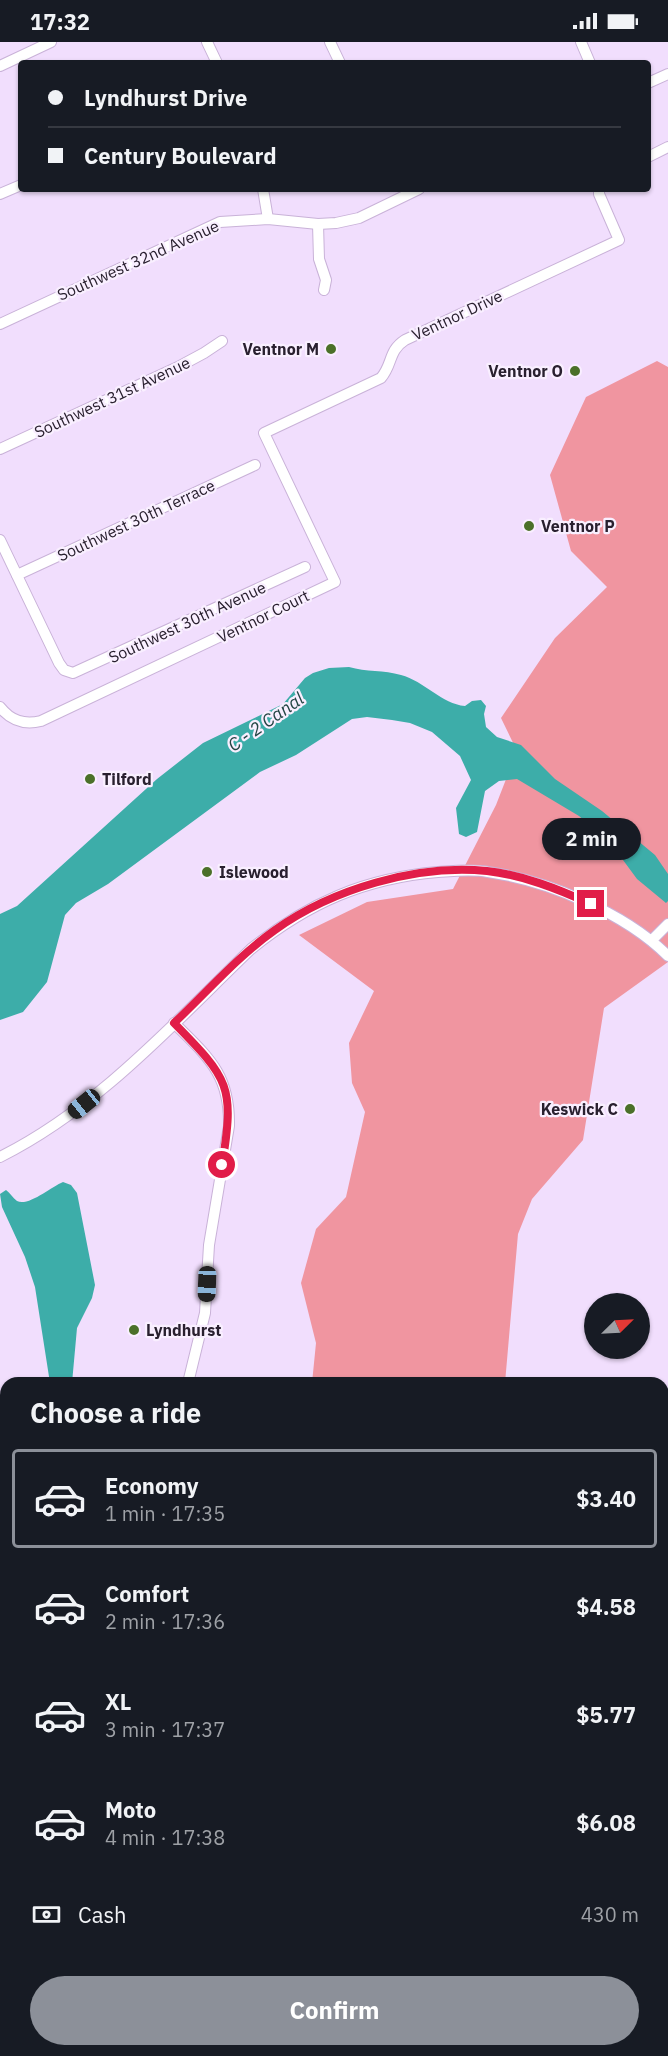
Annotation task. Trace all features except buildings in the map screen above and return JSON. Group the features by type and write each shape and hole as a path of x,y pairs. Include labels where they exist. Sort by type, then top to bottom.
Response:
{"street":[{"path":"0,66 51,42"},
{"path":"207,42 216,60"},
{"path":"330,42 339,60"},
{"path":"580,42 589,60"},
{"path":"651,82 668,74"},
{"path":"651,156 668,147"},
{"path":"0,194 18,186"},
{"path":"263,192 267,219"},
{"name":"Ventnor Drive","path":"264,433 381,378 397,345 405,340 619,240 599,192"},
{"name":"Southwest 32nd Avenue","path":"0,324 219,222 267,219 318,224 336,223 359,218 401,193"},
{"path":"318,224 319,259 326,280 324,290"},
{"name":"Southwest 31st Avenue","path":"0,449 178,367 222,341"},
{"name":"Ventnor Court","path":"0,707 13,720 25,723 41,721 335,582 264,433"},
{"name":"Southwest 30th Terrace","path":"17,575 255,465"},
{"path":"0,540 17,575"},
{"name":"Southwest 30th Avenue","path":"17,575 59,663 69,672 81,671 305,567"},
{"path":"0,1157 28,1143 71,1114 109,1084 275,929 346,891 392,878 454,871 487,871 555,887 609,912 652,940 668,956"},
{"path":"652,940 668,924"},
{"path":"174,1023 201,1050 219,1073 226,1090 229,1107 209,1245 205,1313 189,1377"}],"shaded area":[{"path":"657,361 668,367 668,962 604,1008 583,1140 532,1199 518,1234 506,1377 313,1377 316,1343 301,1283 316,1229 346,1197 365,1112 352,1083 349,1043 374,991 299,935 367,902 453,889 496,805 517,751 501,718 555,638 607,587 571,551 550,475 586,397"}],"water":[{"name":"C - 2 Canal","path":"349,667 401,675 449,701 465,706 472,701 481,700 486,706 484,714 486,727 497,737 521,745 555,779 602,811 655,855 668,874 668,901 666,903 637,879 609,841 579,816 517,779 499,781 485,791 477,832 466,837 459,834 456,808 471,780 460,756 432,732 410,723 367,717 352,719 296,755 260,772 108,884 76,903 65,915 47,982 23,1012 0,1020 0,914 17,906 157,779 203,743 283,704 305,678 313,673 329,668"},
{"path":"63,1182 71,1185 77,1193 95,1285 92,1298 77,1328 73,1377 49,1377 35,1287 25,1257 2,1207 0,1194 6,1190 17,1201 22,1202 40,1196"}],"place":[{"name":"Ventnor M","path":"331,349"},
{"name":"Ventnor O","path":"575,371"},
{"name":"Ventnor P","path":"529,526"},
{"name":"Tilford","path":"90,779"},
{"name":"Islewood","path":"207,872"},
{"name":"Keswick C","path":"630,1109"},
{"name":"Lyndhurst","path":"134,1330"}],"route":[{"path":"222,1165 228,1126 229,1107 226,1090 219,1073 207,1057 174,1023 275,929 346,891 392,878 454,871 487,871 522,879 555,887 591,904"}]}
